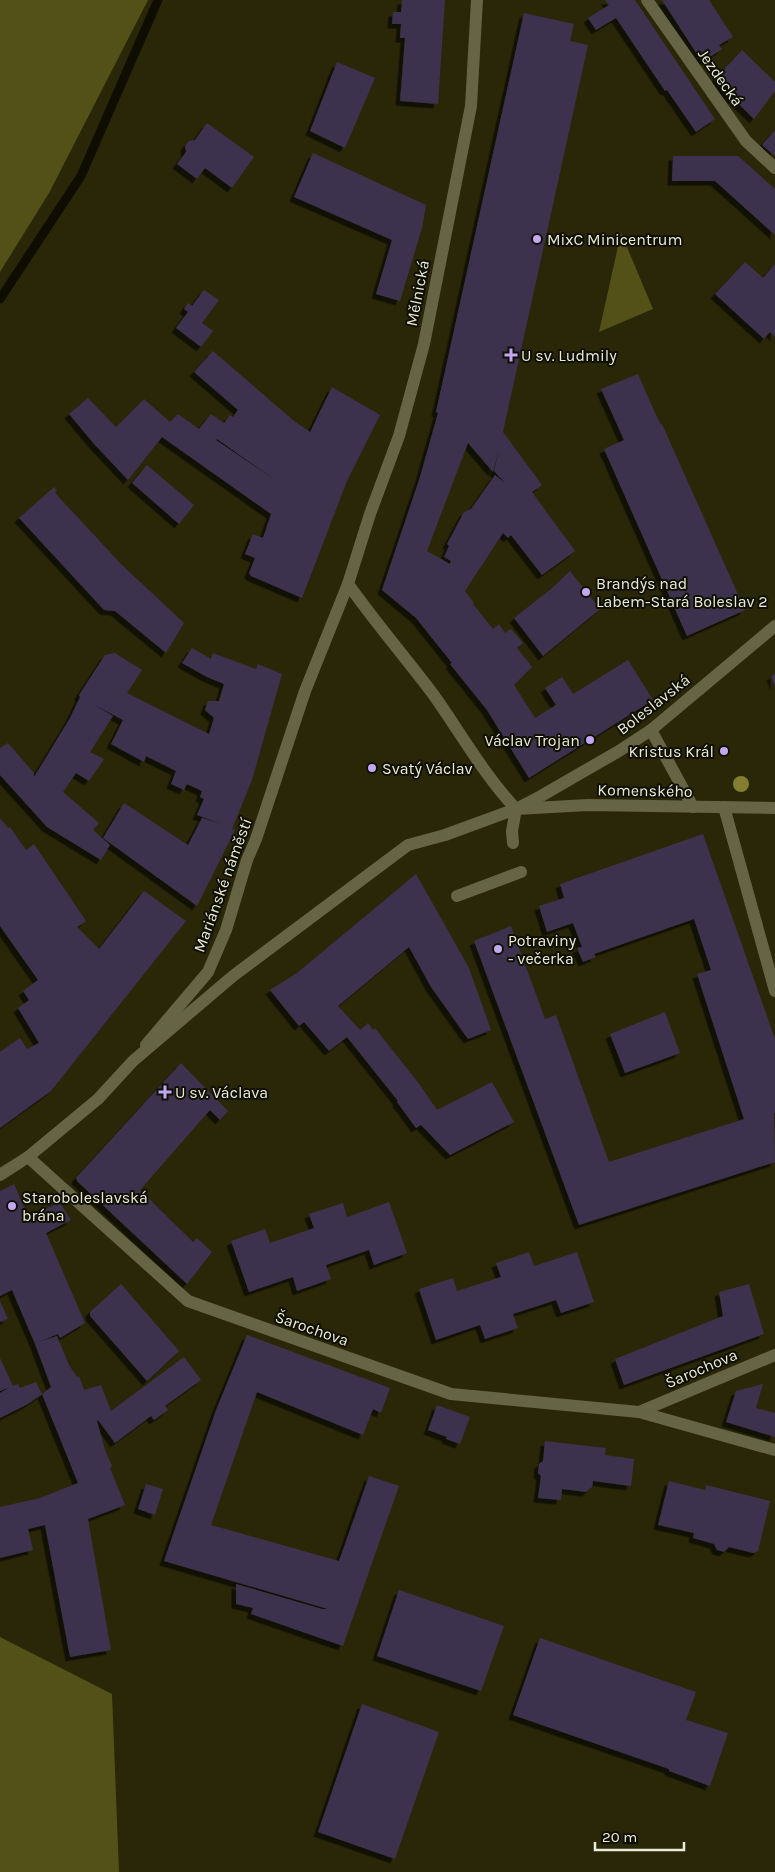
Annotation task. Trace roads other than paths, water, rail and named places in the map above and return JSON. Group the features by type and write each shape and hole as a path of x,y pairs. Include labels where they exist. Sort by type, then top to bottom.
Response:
{"street":[{"name":"Mělnická","path":"348,584 370,514 399,436 424,344 471,106 477,0"},
{"name":"Jezdecká","path":"647,0 746,141 775,168"},
{"path":"348,584 380,628 432,692 500,792 516,809"},
{"name":"Mariánské náměstí","path":"133,1061 208,972 226,930 247,860 256,839 305,691 348,584"},
{"name":"Boleslavská","path":"516,809 651,730 775,626"},
{"path":"651,730 693,807"},
{"name":"Komenského","path":"516,809 588,805 775,808"},
{"path":"724,807 775,991"},
{"path":"513,843 512,831 516,809"},
{"path":"0,1175 28,1156 98,1098 133,1061 233,976 408,845 453,832 516,809"},
{"path":"457,896 521,872"},
{"name":"Šarochova","path":"28,1156 188,1302 451,1394 639,1412 775,1450"},
{"name":"Šarochova","path":"639,1412 775,1355"}],"waterway":[{"path":"0,299 81,176 158,0"}],"place":[{"name":"MixC Minicentrum","path":"537,239"},
{"name":"U sv. Ludmily","path":"511,355"},
{"name":"Brandýs nad Labem-Stará Boleslav 2","path":"586,592"},
{"name":"Václav Trojan","path":"590,740"},
{"name":"Kristus Král","path":"724,751"},
{"name":"Svatý Václav","path":"372,768"},
{"name":"Potraviny - večerka","path":"498,949"},
{"name":"U sv. Václava","path":"165,1092"},
{"name":"Staroboleslavská brána","path":"12,1206"}]}
